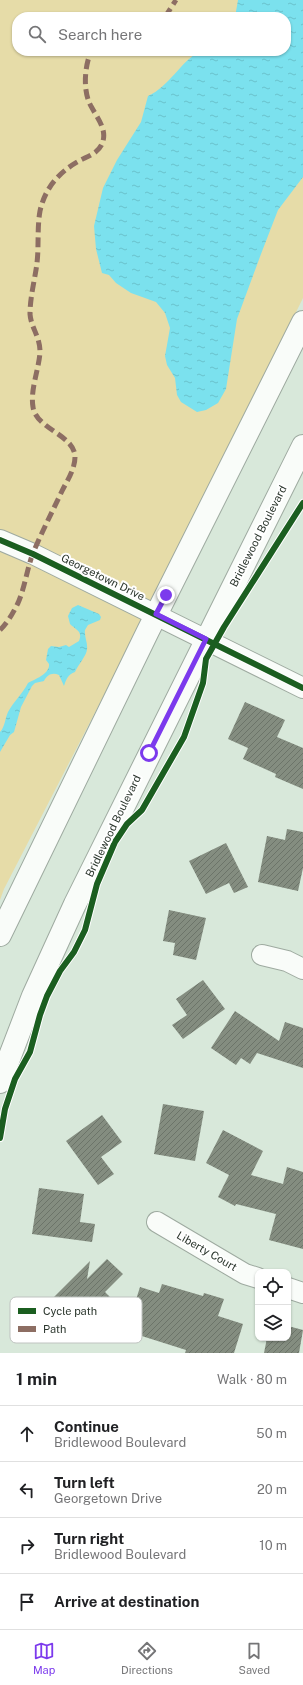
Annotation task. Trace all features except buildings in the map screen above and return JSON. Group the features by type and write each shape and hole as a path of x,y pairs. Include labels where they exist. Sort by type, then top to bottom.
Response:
{"main road":[{"path":"0,935 156,614 303,322"},
{"name":"Bridlewood Boulevard","path":"0,1082 33,996 75,904 303,446"}],"street":[{"name":"Georgetown Drive","path":"0,540 29,552 156,614 303,688"},
{"path":"262,955 287,961 303,969"},
{"name":"Liberty Court","path":"157,1222 245,1274 255,1277"},
{"path":"291,1289 303,1292"}],"shaded area":[{"path":"0,0 303,0 303,298 169,569 4,889 0,900"}],"water":[{"path":"238,0 303,0 303,177 278,210 237,319 226,389 218,403 206,410 197,412 181,402 177,395 175,378 167,365 165,356 170,328 165,313 156,302 131,293 116,283 109,275 102,273 96,249 94,226 103,188 117,160 141,122 148,96 163,86 187,61 193,56 291,56 291,12 236,12"},
{"path":"78,605 99,614 101,617 100,620 88,625 85,630 87,651 84,657 75,672 68,678 64,686 59,675 52,674 44,681 35,683 32,686 21,707 14,732 10,735 0,752 0,732 3,728 8,712 28,683 42,676 49,668 49,664 46,660 48,649 51,646 59,647 66,645 69,647 79,641 80,635 77,629 70,624 68,616 72,608"}],"marked path":[{"path":"168,12 176,0"},
{"path":"0,630 18,603 33,553 70,475 75,461 73,449 69,443 41,421 36,415 33,407 32,400 40,346 32,324 30,308 37,263 39,217 45,195 49,188 65,170 90,156 99,148 103,141 104,136 102,126 89,102 86,90 86,70 89,56"}],"cycle path":[{"path":"0,1138 5,1109 15,1079 30,1052 47,996 60,971 74,952 85,930 97,884 115,842 127,824 142,810 184,737 203,683 206,659 224,627 303,503"},
{"path":"0,540 33,554 303,688"}],"route":[{"path":"149,753 206,639 156,614 166,595"}]}
